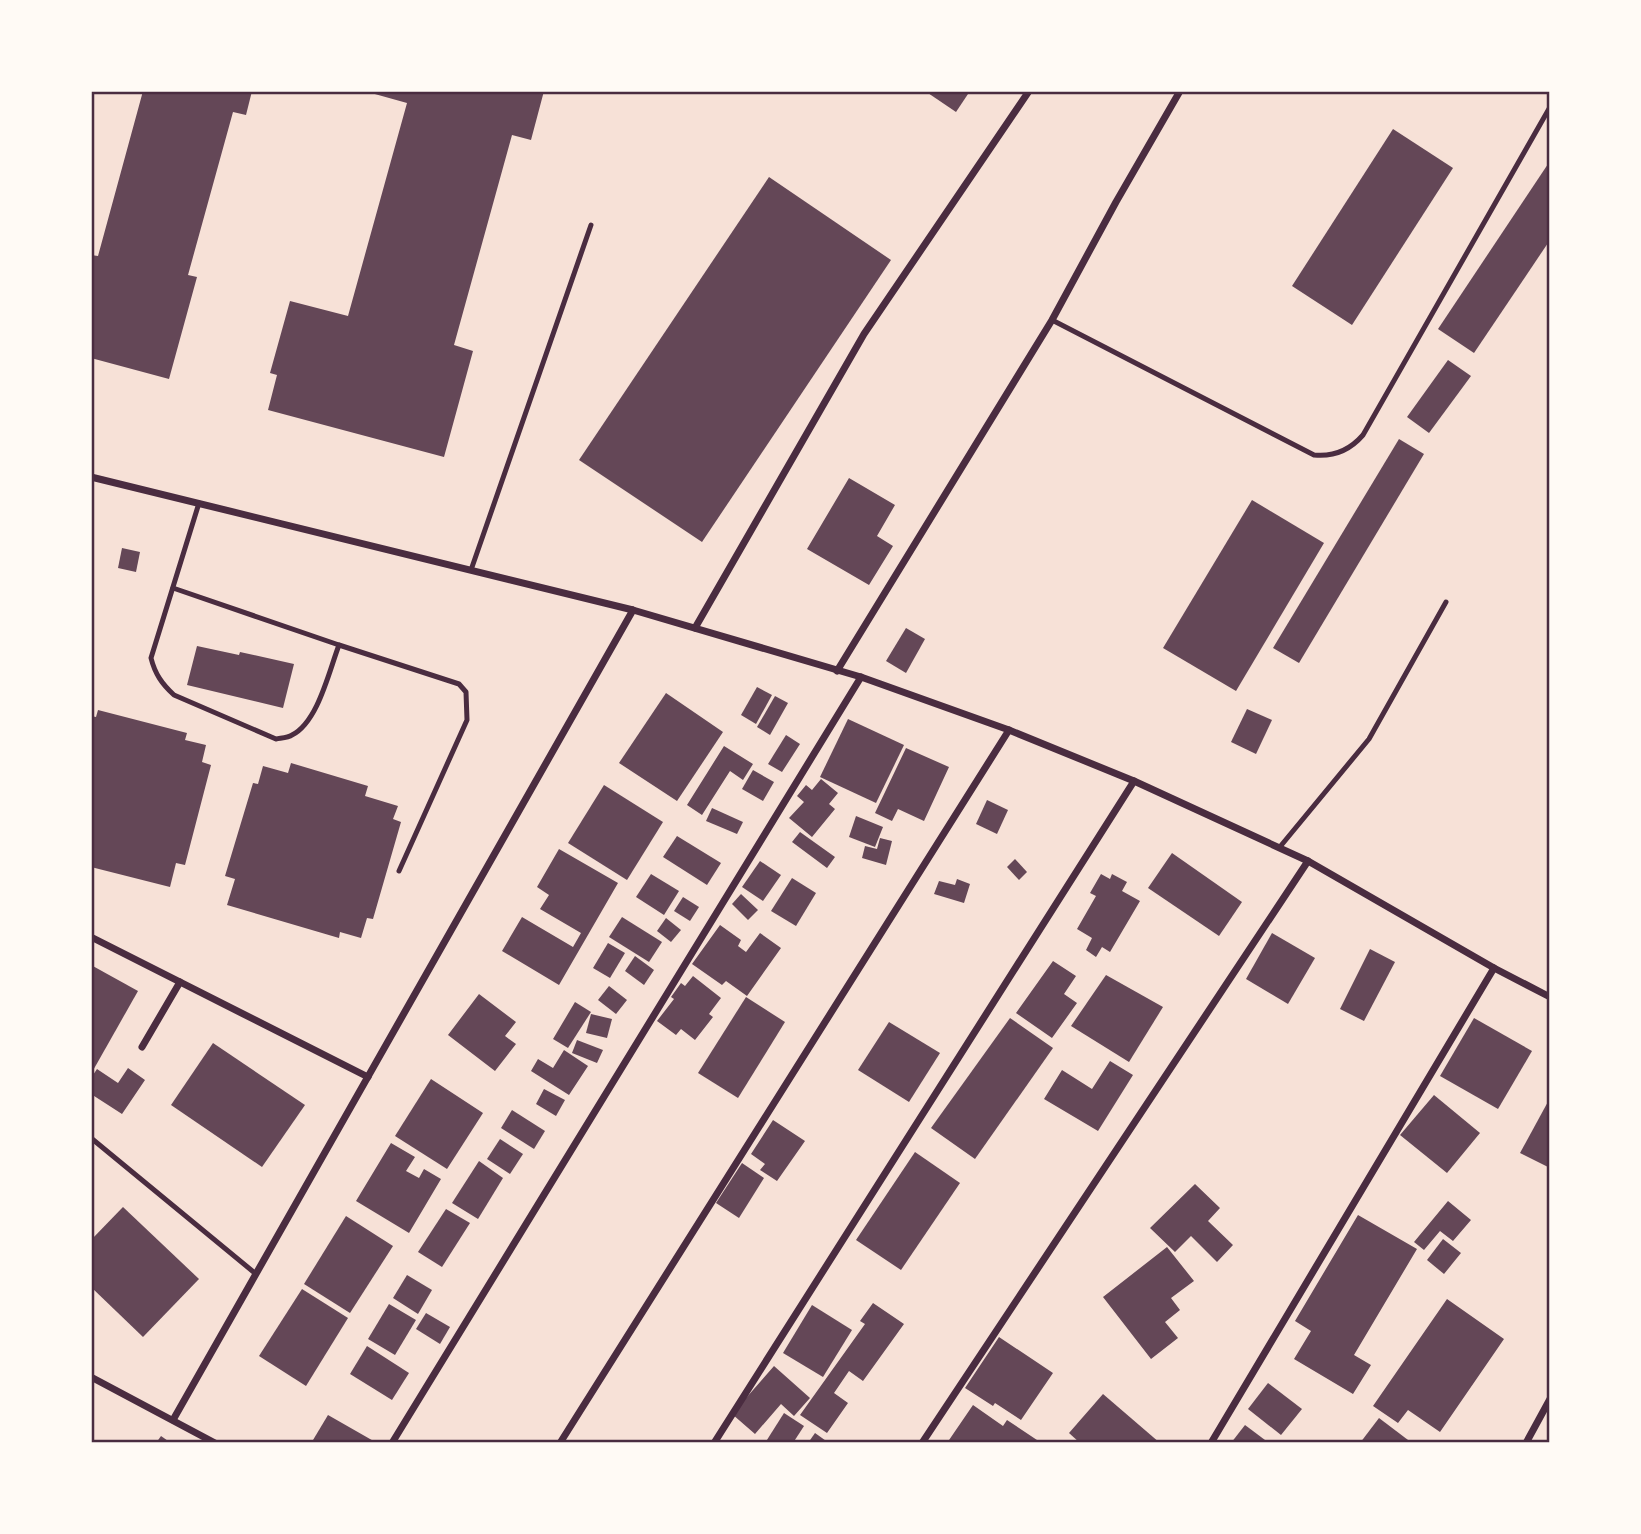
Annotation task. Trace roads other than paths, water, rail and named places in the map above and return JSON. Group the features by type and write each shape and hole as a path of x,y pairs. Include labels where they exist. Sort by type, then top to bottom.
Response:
{"street":[{"path":"695,628 864,334 1029,91"},
{"path":"837,671 1052,320 1180,91"},
{"path":"91,477 633,610 861,677 1009,730 1135,781 1308,861 1494,968 1550,997"},
{"path":"173,1420 633,610"},
{"path":"392,1443 861,677"},
{"path":"560,1443 1009,730"},
{"path":"713,1443 1135,781"},
{"path":"922,1443 1308,861"},
{"path":"91,937 368,1077"},
{"path":"1211,1443 1494,968"},
{"path":"142,1047 180,982"},
{"path":"91,1377 215,1443"},
{"path":"1526,1443 1550,1399"}],"lane":[{"path":"1052,320 1314,455 1323,456 1345,451 1355,444 1368,427 1550,107"},
{"path":"471,570 591,225"},
{"path":"199,503 151,658 164,685 174,695 276,739 292,736 306,724 316,707 339,645"},
{"path":"173,588 459,684 466,692 467,720 399,871"},
{"path":"1279,848 1369,739 1446,602"},
{"path":"91,1138 256,1274"}]}
